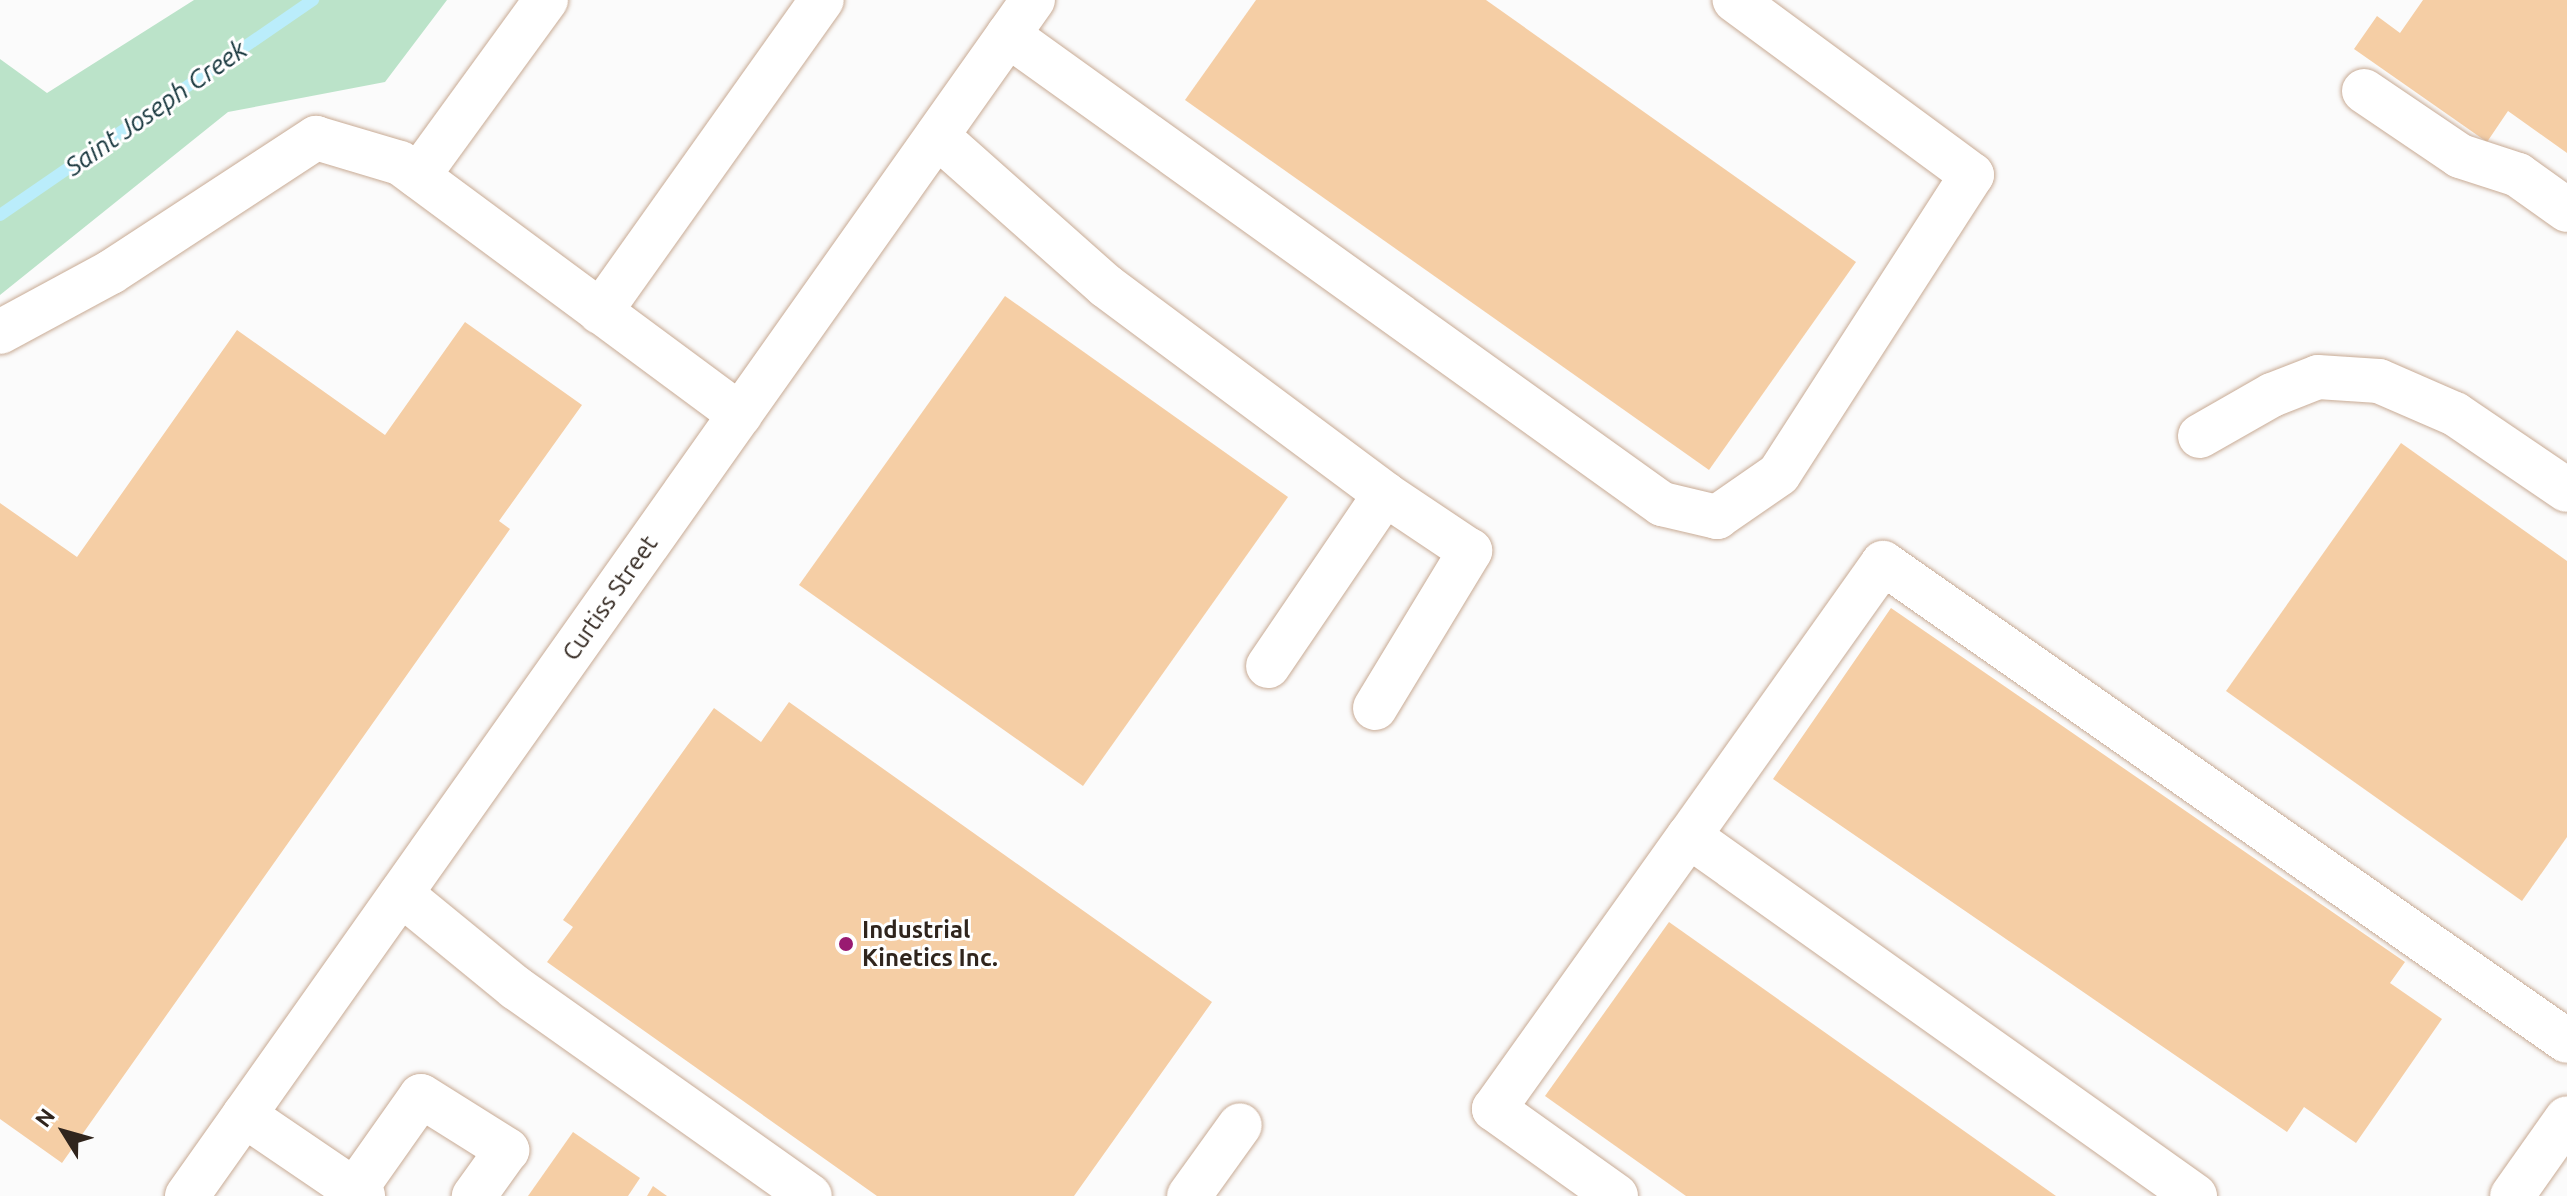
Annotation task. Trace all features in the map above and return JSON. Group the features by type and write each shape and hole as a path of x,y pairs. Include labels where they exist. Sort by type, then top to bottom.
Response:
{"street":[{"path":"418,176 546,0"},
{"path":"600,312 822,0"},
{"name":"Curtiss Street","path":"187,1196 1033,0"},
{"path":"1008,35 1662,504 1717,517 1779,474 1972,175 1735,0"},
{"path":"2364,91 2460,156 2518,175 2567,210"},
{"path":"937,136 1106,286 1385,494 1470,551 1375,708"},
{"path":"0,332 111,272 316,138 400,163 740,415"},
{"path":"2200,436 2272,395 2318,377 2379,381 2455,414 2567,490"},
{"path":"1268,666 1385,494"},
{"path":"1616,1196 1494,1109 1883,563 2567,1041"},
{"path":"1689,836 2195,1196"},
{"path":"401,894 516,988 810,1196"},
{"path":"244,1115 358,1193 421,1096 507,1150 474,1196"},
{"path":"2512,1196 2567,1118"},
{"path":"1189,1196 1240,1125"}],"green space":[{"path":"194,0 447,0 385,82 228,112 0,295 0,59 47,93"}],"building":[{"path":"1256,0 1486,0 1856,262 1709,470 1185,100"},
{"path":"2423,0 2567,0 2567,153 2508,111 2487,142 2354,49 2377,16 2400,33"},
{"path":"1005,296 1288,497 1083,786 799,585"},
{"path":"465,322 582,405 499,521 510,529 62,1163 0,1119 0,503 77,557 237,330 385,435"},
{"path":"2401,443 2567,561 2567,837 2522,901 2226,691"},
{"path":"1891,608 2405,962 2390,983 2442,1019 2356,1143 2304,1107 2287,1132 1773,779"},
{"name":"Industrial Kinetics Inc.","path":"789,702 1212,1002 1074,1196 877,1196 547,962 573,927 563,920 714,708 761,742"},
{"path":"1669,922 2056,1196 1686,1196 1545,1096"},
{"path":"573,1132 640,1178 628,1196 528,1196"},
{"path":"653,1186 667,1196 647,1196"}],"waterway":[{"name":"Saint Joseph Creek","path":"0,215 313,0"}],"place":[{"name":"Industrial Kinetics Inc.","path":"846,944"}]}
